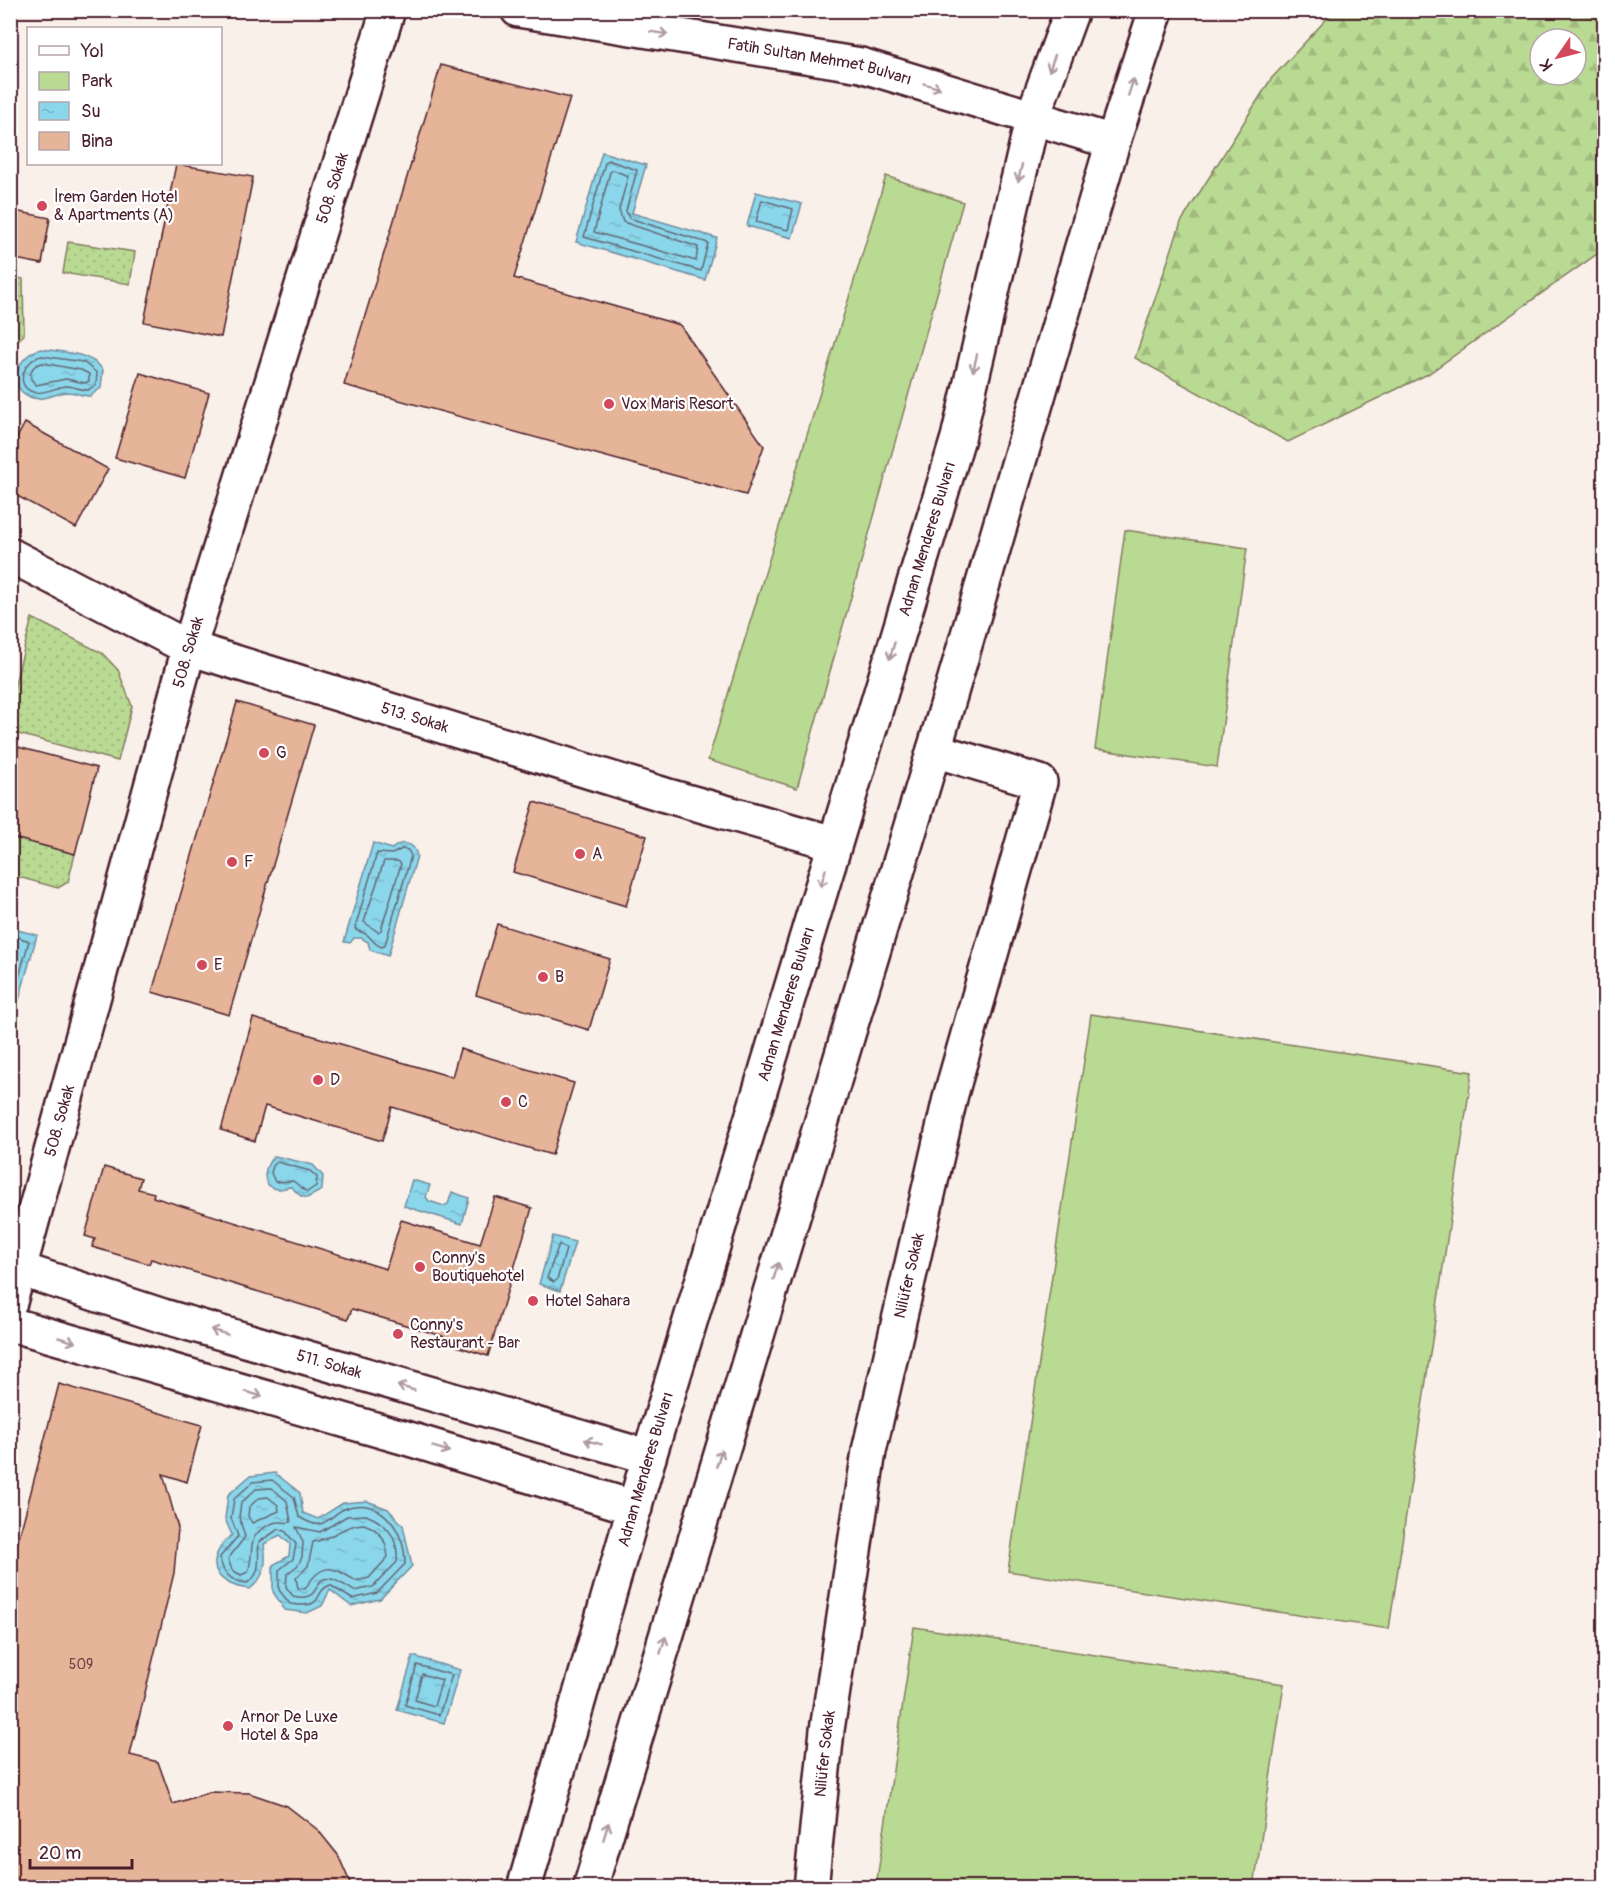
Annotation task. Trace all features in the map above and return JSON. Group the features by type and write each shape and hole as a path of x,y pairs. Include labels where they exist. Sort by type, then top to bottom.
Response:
{"street":[{"name":"508. Sokak","path":"10,1302 15,1268 189,648 387,10"},
{"name":"Fatih Sultan Mehmet Bulvarı","path":"518,10 861,65 1113,142"},
{"name":"Adnan Menderes Bulvarı","path":"524,1887 634,1508 958,438 1033,116 1072,10"},
{"path":"590,1887 934,750 1113,142 1156,10"},
{"name":"513. Sokak","path":"10,555 189,648 665,795 834,843"},
{"name":"Nilüfer Sokak","path":"811,1887 827,1730 869,1452 951,1094 1040,782 934,750"},
{"name":"511. Sokak","path":"15,1268 163,1316 650,1457"},
{"path":"10,1324 406,1438 634,1508"}],"green space":[{"path":"1334,11 1604,11 1604,249 1428,374 1288,442 1135,358 1181,222 1271,79"},
{"path":"886,176 963,202 797,788 708,760"},
{"path":"68,242 135,252 130,284 63,273"},
{"path":"11,276 23,279 24,335 11,346"},
{"path":"1125,530 1247,548 1217,767 1095,749"},
{"path":"32,618 102,653 118,670 132,706 118,761 11,732 11,699"},
{"path":"10,837 75,854 68,882 58,888 11,875"},
{"path":"1091,1014 1472,1072 1389,1629 1008,1571"},
{"path":"914,1627 1284,1684 1254,1887 876,1887"}],"water":[{"path":"602,152 646,165 632,213 717,238 705,280 576,242"},
{"path":"756,192 802,204 792,238 747,226"},
{"path":"41,349 75,354 91,360 103,370 101,388 90,396 67,392 35,398 22,392 16,378 21,363 33,352"},
{"path":"373,843 392,849 399,844 411,845 417,856 388,956 370,950 368,942 361,938 354,938 350,943 344,942"},
{"path":"10,928 37,935 12,1025 10,1025"},
{"path":"275,1156 313,1165 323,1176 322,1190 307,1198 291,1187 279,1189 271,1187 265,1174 268,1164"},
{"path":"412,1180 430,1185 426,1197 429,1201 444,1206 448,1204 452,1192 469,1198 462,1224 404,1206"},
{"path":"553,1236 575,1242 560,1291 539,1284"},
{"path":"275,1473 300,1493 303,1513 318,1519 343,1503 367,1501 388,1509 403,1525 412,1566 380,1599 351,1606 330,1590 322,1606 307,1613 285,1610 273,1592 273,1565 289,1556 290,1544 280,1535 264,1544 264,1569 259,1580 250,1589 237,1587 227,1582 216,1570 215,1562 217,1553 232,1535 225,1519 228,1495 250,1476"},
{"path":"413,1656 460,1670 444,1723 397,1710"}],"building":[{"path":"441,65 570,98 514,278 680,325 764,446 746,495 344,385"},
{"path":"176,165 253,177 221,337 144,322"},
{"path":"10,210 50,218 42,264 10,258"},
{"path":"140,373 209,393 185,478 115,458"},
{"path":"25,423 108,469 76,528 10,492 10,450"},
{"path":"237,702 314,725 229,1015 152,992"},
{"path":"18,747 97,768 75,854 10,837 10,776"},
{"name":"A","path":"534,802 647,836 626,906 513,872"},
{"name":"B","path":"497,924 610,959 589,1030 476,995"},
{"path":"253,1018 452,1077 460,1049 574,1083 552,1155 392,1107 382,1141 265,1106 255,1141 221,1130"},
{"path":"104,1167 141,1178 138,1189 154,1193 153,1197 386,1269 401,1220 480,1244 495,1197 532,1208 488,1356 450,1344 452,1339 352,1309 348,1319 151,1259 149,1264 92,1247 95,1239 85,1236"},
{"name":"Arnor De Luxe Hotel & Spa","path":"59,1384 202,1425 187,1482 163,1474 178,1528 174,1573 130,1755 158,1762 173,1804 210,1792 249,1793 287,1806 318,1830 338,1855 352,1887 10,1887 10,1572"}],"place":[{"name":"İrem Garden Hotel & Apartments (A)","path":"42,206"},
{"name":"Vox Maris Resort","path":"609,404"},
{"name":"G","path":"264,753"},
{"name":"A","path":"580,854"},
{"name":"F","path":"232,862"},
{"name":"E","path":"202,965"},
{"name":"B","path":"543,977"},
{"name":"D","path":"318,1080"},
{"name":"C","path":"506,1102"},
{"name":"Conny's Boutiquehotel","path":"420,1267"},
{"name":"Hotel Sahara","path":"533,1301"},
{"name":"Conny's Restaurant - Bar","path":"398,1334"},
{"name":"Arnor De Luxe Hotel & Spa","path":"228,1726"}]}
